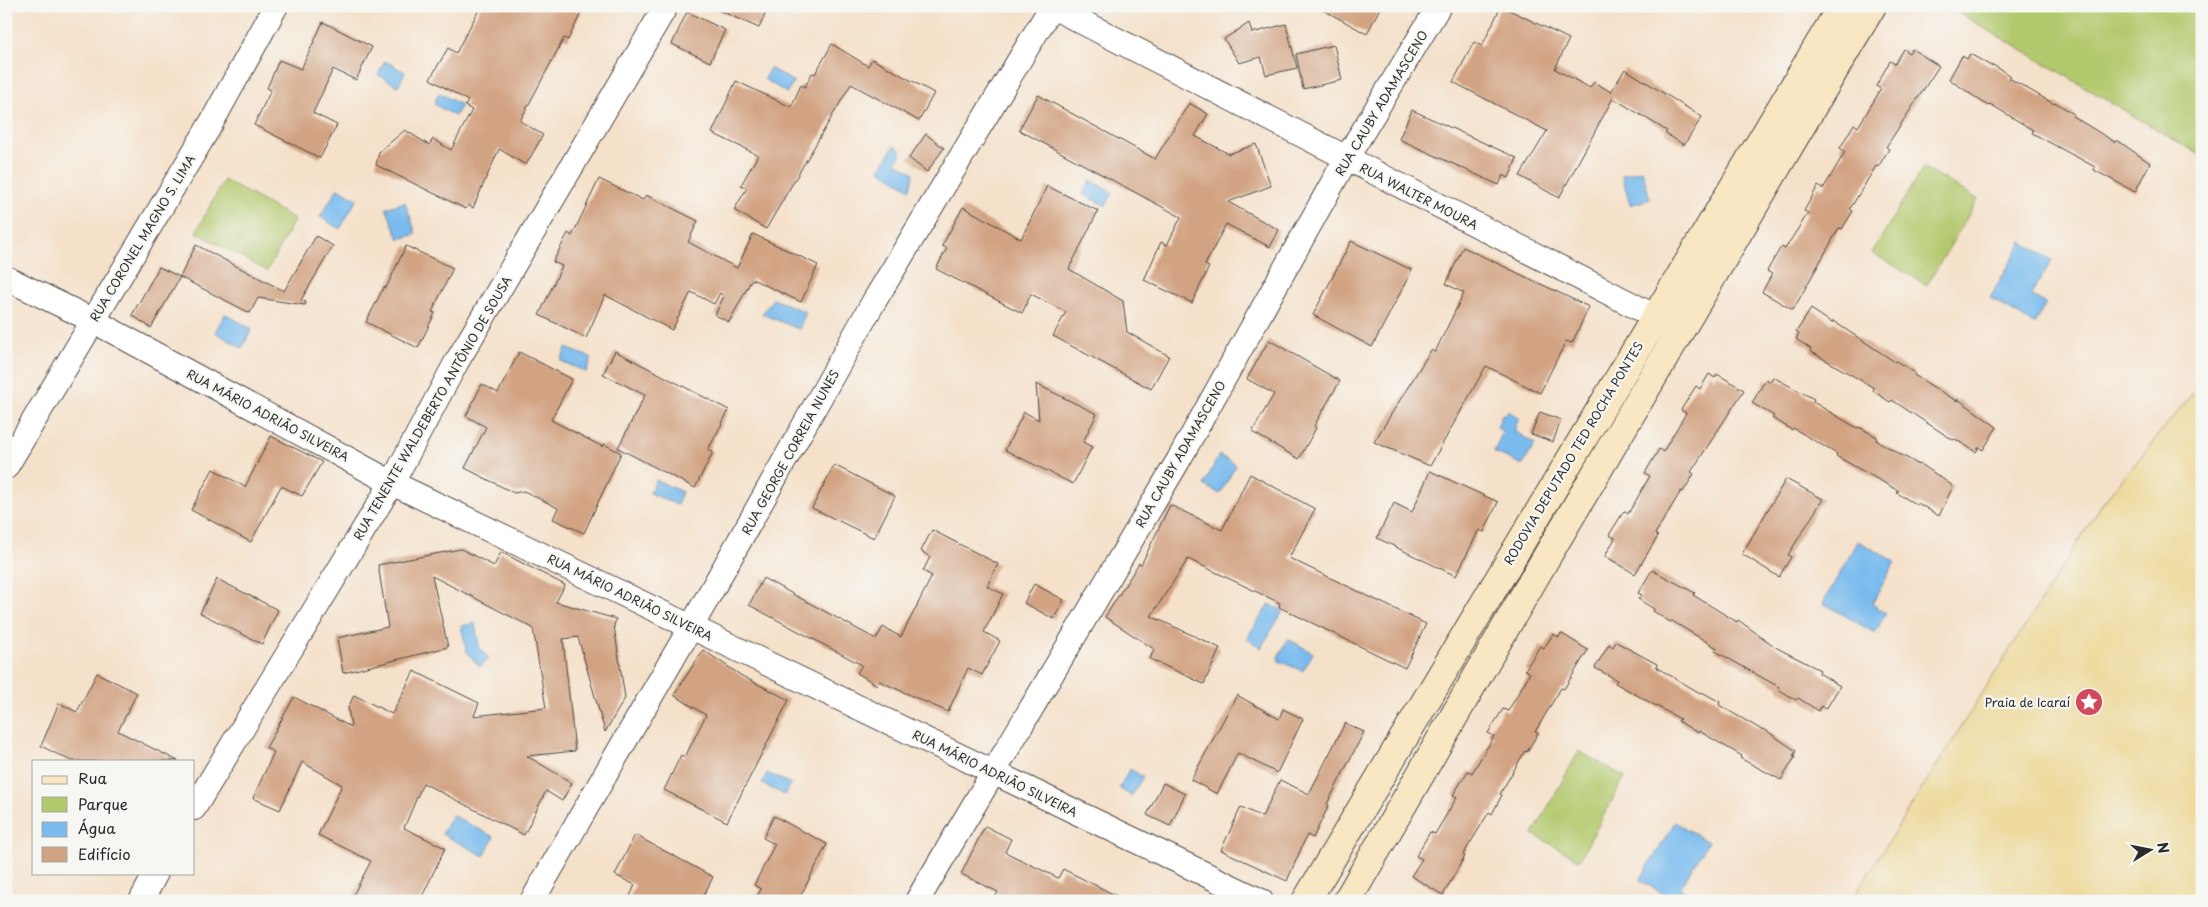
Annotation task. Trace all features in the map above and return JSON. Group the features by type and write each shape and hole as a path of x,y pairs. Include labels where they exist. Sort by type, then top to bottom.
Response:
{"main road":[{"name":"RODOVIA DEPUTADO TED ROCHA PONTES","path":"1306,901 1654,316 1842,6"},
{"path":"1347,901 1678,333 1872,6"}],"street":[{"name":"RUA CORONEL MAGNO S. LIMA","path":"6,467 92,320 209,127 276,6"},
{"name":"RUA TENENTE WALDEBERTO ANTÔNIO DE SOUSA","path":"195,806 392,482 456,363 666,6"},
{"name":"RUA WALTER MOURA","path":"1052,6 1654,316 1678,333"},
{"name":"RUA GEORGE CORREIA NUNES","path":"532,901 691,627 873,303 1052,6"},
{"name":"RUA CAUBY ADAMASCENO","path":"917,901 1178,461 1346,159 1439,6"},
{"name":"RUA MÁRIO ADRIÃO SILVEIRA","path":"6,278 92,320 392,482 1261,901"},
{"path":"141,901 155,874"}],"green space":[{"path":"1947,6 2202,6 2202,156"},
{"path":"1923,167 1978,199 1927,285 1872,253"},
{"path":"224,180 295,219 267,271 196,232"},
{"path":"1579,751 1625,777 1579,860 1533,834"}],"sand":[{"name":"Praia de Icaraí","path":"2202,382 2202,901 1851,901 2102,504"}],"water":[{"path":"385,61 405,72 398,86 378,75"},
{"path":"770,68 794,82 787,93 764,79"},
{"path":"439,93 461,105 455,116 434,104"},
{"path":"894,146 902,151 896,162 914,173 910,189 880,170"},
{"path":"1642,170 1650,199 1630,205 1622,175"},
{"path":"1090,180 1113,193 1106,206 1083,194"},
{"path":"338,188 357,199 340,229 320,217"},
{"path":"405,202 416,234 399,239 386,208"},
{"path":"2022,242 2052,260 2031,295 2046,304 2034,324 1990,298"},
{"path":"773,299 806,312 799,329 762,314"},
{"path":"225,314 252,329 242,348 215,332"},
{"path":"566,348 592,358 586,372 561,361"},
{"path":"1508,411 1519,418 1514,431 1535,444 1523,465 1494,452 1503,431 1497,428 1502,414 1505,415"},
{"path":"1219,455 1235,464 1220,494 1204,485"},
{"path":"656,480 682,492 677,505 650,493"},
{"path":"1858,541 1895,562 1872,604 1886,613 1875,633 1823,603"},
{"path":"1269,604 1283,611 1261,648 1247,638"},
{"path":"475,623 479,647 489,659 480,667 467,652 461,626"},
{"path":"1288,639 1313,653 1303,671 1279,661 1278,657"},
{"path":"1130,769 1143,777 1131,796 1119,788"},
{"path":"767,773 791,784 785,795 762,784"},
{"path":"452,815 494,837 484,856 442,834"},
{"path":"1675,822 1708,842 1680,888 1691,896 1688,901 1676,901 1640,880"}],"building":[{"path":"481,6 568,6 581,13 568,40 564,38 520,121 543,135 526,165 499,149 473,208 468,205 466,209 376,165 379,152 405,130 429,145 433,139 451,150 472,110 465,106 468,101 430,79 448,48 456,53"},
{"path":"709,6 769,6 759,28"},
{"path":"1316,6 1381,6 1367,34"},
{"path":"1501,6 1569,39 1555,69 1590,88 1594,82 1611,92 1625,69 1702,117 1684,145 1665,133 1667,131 1613,98 1559,198 1520,176 1547,131 1453,82 1474,42 1482,46"},
{"path":"687,12 725,30 710,62 672,44"},
{"path":"323,22 372,47 356,80 333,69 313,113 337,125 320,158 254,125 271,90 267,88 279,60 301,69"},
{"path":"1249,23 1252,33 1286,24 1297,68 1266,75 1261,57 1239,63 1224,39"},
{"path":"832,44 868,66 872,59 934,93 919,121 851,84 766,229 734,210 747,188 741,185 758,155 712,133 736,81 791,107 801,85 805,87 812,73 815,74"},
{"path":"1334,45 1342,80 1303,89 1296,54"},
{"path":"1904,49 1909,53 1912,49 1939,66 1886,147 1889,149 1878,167 1876,166 1850,209 1853,211 1842,229 1839,228 1793,310 1762,292 1772,274 1767,271 1781,247 1785,249 1808,213 1804,211 1818,186 1823,189 1845,152 1840,148 1854,124 1858,127 1881,89 1876,86 1890,61 1895,64"},
{"path":"1970,54 1991,66 1993,65 2011,76 2009,78 2054,104 2056,103 2074,114 2072,116 2115,142 2117,140 2150,163 2135,192 2094,170 2095,167 2032,133 2033,130 1990,104 1988,106 1949,79 1962,56 1967,59"},
{"path":"1038,95 1155,159 1189,103 1208,114 1195,136 1229,154 1256,144 1271,186 1228,202 1279,230 1270,247 1226,224 1205,265 1209,267 1192,303 1144,280 1161,242 1167,245 1181,217 1019,130"},
{"path":"1412,110 1517,158 1509,178 1503,175 1499,185 1399,139"},
{"path":"926,134 944,148 927,172 909,158"},
{"path":"599,179 643,200 646,195 698,221 688,242 737,268 753,234 818,265 801,302 752,279 729,322 715,315 724,296 720,293 714,304 691,292 672,330 605,295 586,338 539,315 562,266 553,262 568,233 572,236"},
{"path":"1047,186 1098,211 1069,269 1123,301 1127,332 1169,356 1151,389 1053,336 1066,312 1031,294 1022,313 936,269 947,248 942,246 963,207 1021,239"},
{"path":"316,236 333,246 301,300 306,302 305,305 258,298 250,313 180,277 196,245 284,291"},
{"path":"1351,241 1412,270 1372,347 1313,315"},
{"path":"406,246 453,268 432,312 435,313 418,348 366,322 384,287 386,288"},
{"path":"1463,247 1589,307 1572,343 1566,341 1540,393 1486,366 1430,466 1374,442 1431,350 1435,352 1464,293 1446,284"},
{"path":"159,267 180,277 151,328 132,315"},
{"path":"1811,309 1915,373 1914,375 1935,388 1957,401 1958,399 1997,427 1983,450 1979,447 1976,452 1955,439 1953,440 1892,400 1890,402 1873,391 1874,388 1810,351 1811,349 1796,339 1799,334 1796,332"},
{"path":"1269,340 1340,381 1314,426 1316,428 1299,459 1252,432 1274,394 1247,379"},
{"path":"615,351 729,410 708,450 713,452 695,488 618,448 645,395 603,374"},
{"path":"519,352 572,379 551,420 603,447 604,444 621,453 584,533 553,519 558,508 524,491 514,493 465,468 486,427 466,416 482,384 498,393"},
{"path":"1709,374 1715,378 1717,374 1744,390 1691,472 1694,474 1683,492 1681,491 1655,534 1658,536 1635,574 1605,556 1615,538 1609,535 1624,511 1628,514 1650,476 1645,473 1659,449 1663,452 1686,413 1681,410 1696,386 1700,389"},
{"path":"1773,377 1814,399 1813,402 1857,428 1859,427 1877,437 1876,440 1919,465 1921,464 1953,486 1939,516 1897,493 1899,491 1836,456 1837,454 1793,428 1792,430 1772,418 1774,416 1752,403 1766,379 1770,382"},
{"path":"1036,384 1097,414 1083,442 1092,447 1073,484 1005,450 1024,412 1039,420"},
{"path":"1540,412 1561,420 1553,442 1531,434"},
{"path":"271,436 322,462 302,496 281,486 251,542 191,510 213,469 245,487"},
{"path":"834,465 895,496 874,538 812,508"},
{"path":"1430,471 1498,502 1484,532 1479,530 1456,576 1377,538 1394,503 1412,512"},
{"path":"1250,474 1315,509 1289,558 1426,624 1405,668 1279,607 1280,603 1188,559 1151,616 1220,648 1204,684 1150,659 1154,649 1105,617 1139,563 1141,565 1170,505 1222,530"},
{"path":"1786,479 1823,499 1788,555 1791,557 1779,577 1742,554"},
{"path":"932,530 998,564 987,586 1003,594 984,632 1000,641 982,675 968,668 948,712 879,681 877,685 857,673 862,665 749,605 763,578 876,639 883,627 901,637 932,576 923,571 930,557 921,551"},
{"path":"461,549 494,566 501,552 565,585 556,602 616,619 614,626 625,698 605,732 578,637 563,639 575,751 527,756 572,783 562,801 546,791 524,835 423,783 404,828 445,848 420,901 350,901 371,861 318,835 342,785 302,762 280,810 253,798 274,752 266,748 294,697 351,727 348,708 354,695 392,714 414,671 479,703 474,716 546,708 533,628 432,576 448,647 343,673 337,638 388,627 378,565"},
{"path":"1652,570 1695,593 1693,595 1737,622 1738,620 1777,648 1820,670 1819,673 1840,686 1826,709 1821,706 1819,711 1798,698 1796,700 1778,689 1779,687 1715,651 1717,648 1653,611 1654,609 1638,599 1642,595 1638,593"},
{"path":"217,579 278,610 262,644 200,613"},
{"path":"1034,584 1064,600 1054,619 1024,603"},
{"path":"1561,633 1588,650 1564,689 1561,688 1535,732 1538,733 1527,752 1525,751 1500,794 1502,795 1492,814 1489,812 1463,855 1465,856 1443,895 1411,876 1422,859 1416,856 1430,832 1435,834 1457,797 1453,795 1468,771 1472,773 1494,736 1488,733 1503,709 1508,711 1530,673 1525,670 1540,646 1544,648 1553,634 1559,637"},
{"path":"1616,642 1657,664 1656,667 1700,693 1702,692 1720,702 1719,705 1762,730 1764,729 1796,751 1793,756 1795,757 1781,780 1740,758 1742,756 1699,731 1698,733 1678,721 1680,719 1615,683 1617,680 1595,668 1609,644 1613,647"},
{"path":"703,650 742,676 789,700 727,822 664,790 681,755 685,757 706,715 674,695"},
{"path":"97,673 137,693 118,731 176,760 69,760 41,746 59,703 77,712"},
{"path":"1237,695 1279,719 1283,709 1303,719 1277,773 1238,753 1217,794 1191,780"},
{"path":"1345,723 1364,732 1327,804 1329,805 1313,838 1307,835 1287,881 1221,850 1241,807 1262,817 1280,780 1309,794"},
{"path":"1163,783 1185,794 1170,826 1147,815"},
{"path":"774,816 827,844 798,901 755,901 761,889 754,885 775,844 763,838"},
{"path":"985,826 1011,839 1005,852 1058,878 1063,869 1127,901 993,901 998,892 961,874"},
{"path":"635,835 713,877 701,901 628,901 635,885 615,875"}],"place":[{"name":"Praia de Icaraí","path":"2089,702"}]}
